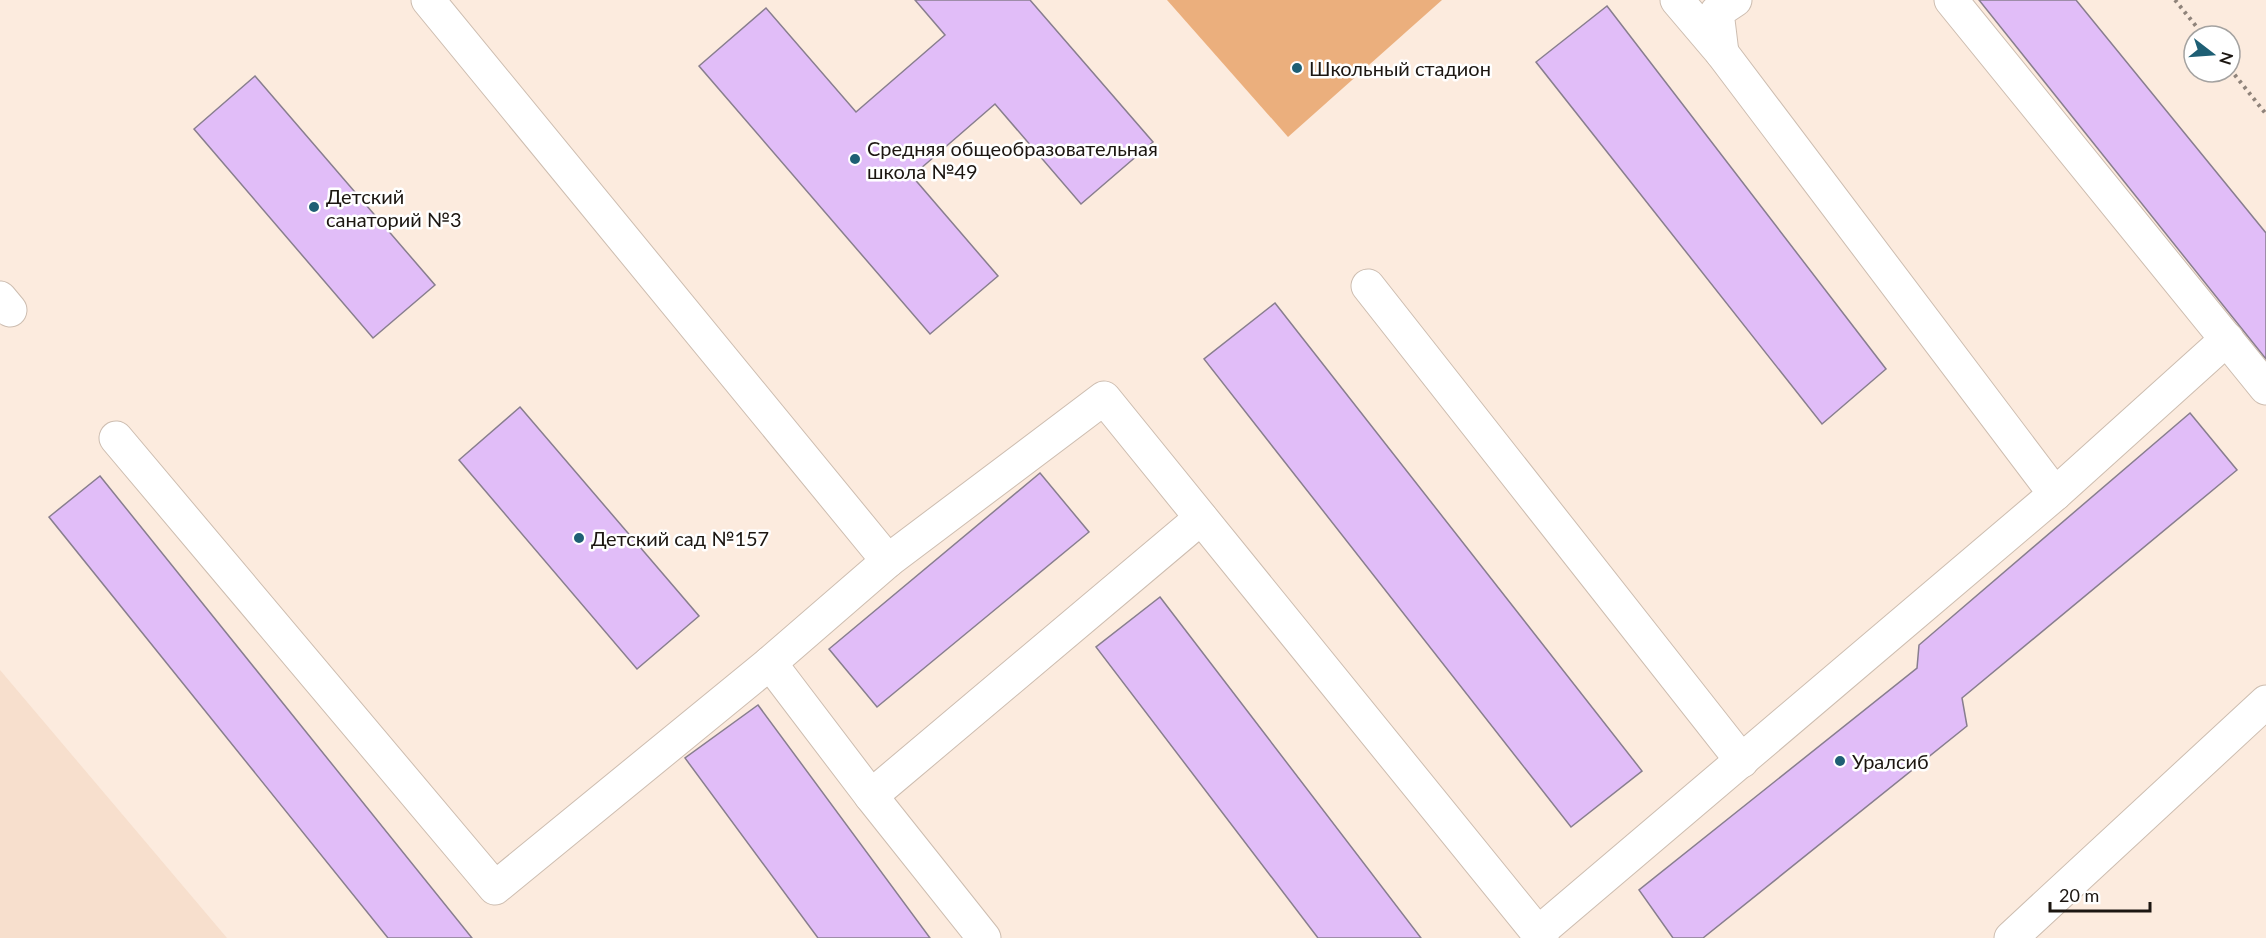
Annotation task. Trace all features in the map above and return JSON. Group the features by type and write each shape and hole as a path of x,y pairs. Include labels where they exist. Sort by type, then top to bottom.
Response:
{"street":[{"path":"428,0 888,561"},
{"path":"1677,0 1722,53 2055,494"},
{"path":"1722,53 1717,12 1735,0"},
{"path":"1951,0 2266,388"},
{"path":"1368,286 1742,760"},
{"path":"116,438 495,888 770,663 888,561 1104,398 1540,936 1742,760 2055,494 2227,339"},
{"path":"871,796 1202,518"},
{"path":"770,663 871,796 984,938"},
{"path":"2011,938 2266,702"}],"path":[{"path":"2175,0 2194,24"},
{"path":"2242,84 2266,114"}],"shaded area":[{"name":"Школьный стадион","path":"1167,0 1442,0 1288,137"},
{"path":"0,670 227,938 0,938"}],"building":[{"name":"Средняя общеобразовательная школа №49","path":"915,0 1030,0 1153,142 1081,204 995,104 912,176 998,276 930,334 699,66 766,8 856,112 945,35"},
{"path":"1979,0 2076,0 2266,233 2266,359"},
{"path":"1607,6 1886,369 1822,424 1536,62"},
{"name":"Детский санаторий №3","path":"255,76 435,285 373,338 194,129"},
{"path":"1275,303 1642,771 1571,827 1204,359"},
{"name":"Детский сад №157","path":"520,407 699,616 637,669 459,460"},
{"path":"2190,413 2237,470 1962,698 1967,726 1703,938 1673,938 1639,890 1917,668 1919,645"},
{"path":"1040,473 1089,532 877,707 829,649"},
{"path":"100,476 472,938 388,938 49,517"},
{"path":"1160,597 1421,938 1318,938 1096,647"},
{"path":"758,705 930,938 818,938 685,758"}],"place":[{"name":"Школьный стадион","path":"1297,68"},
{"name":"Средняя общеобразовательная школа №49","path":"855,159"},
{"name":"Детский санаторий №3","path":"314,207"},
{"name":"Детский сад №157","path":"579,538"},
{"name":"Уралсиб","path":"1840,761"}]}
